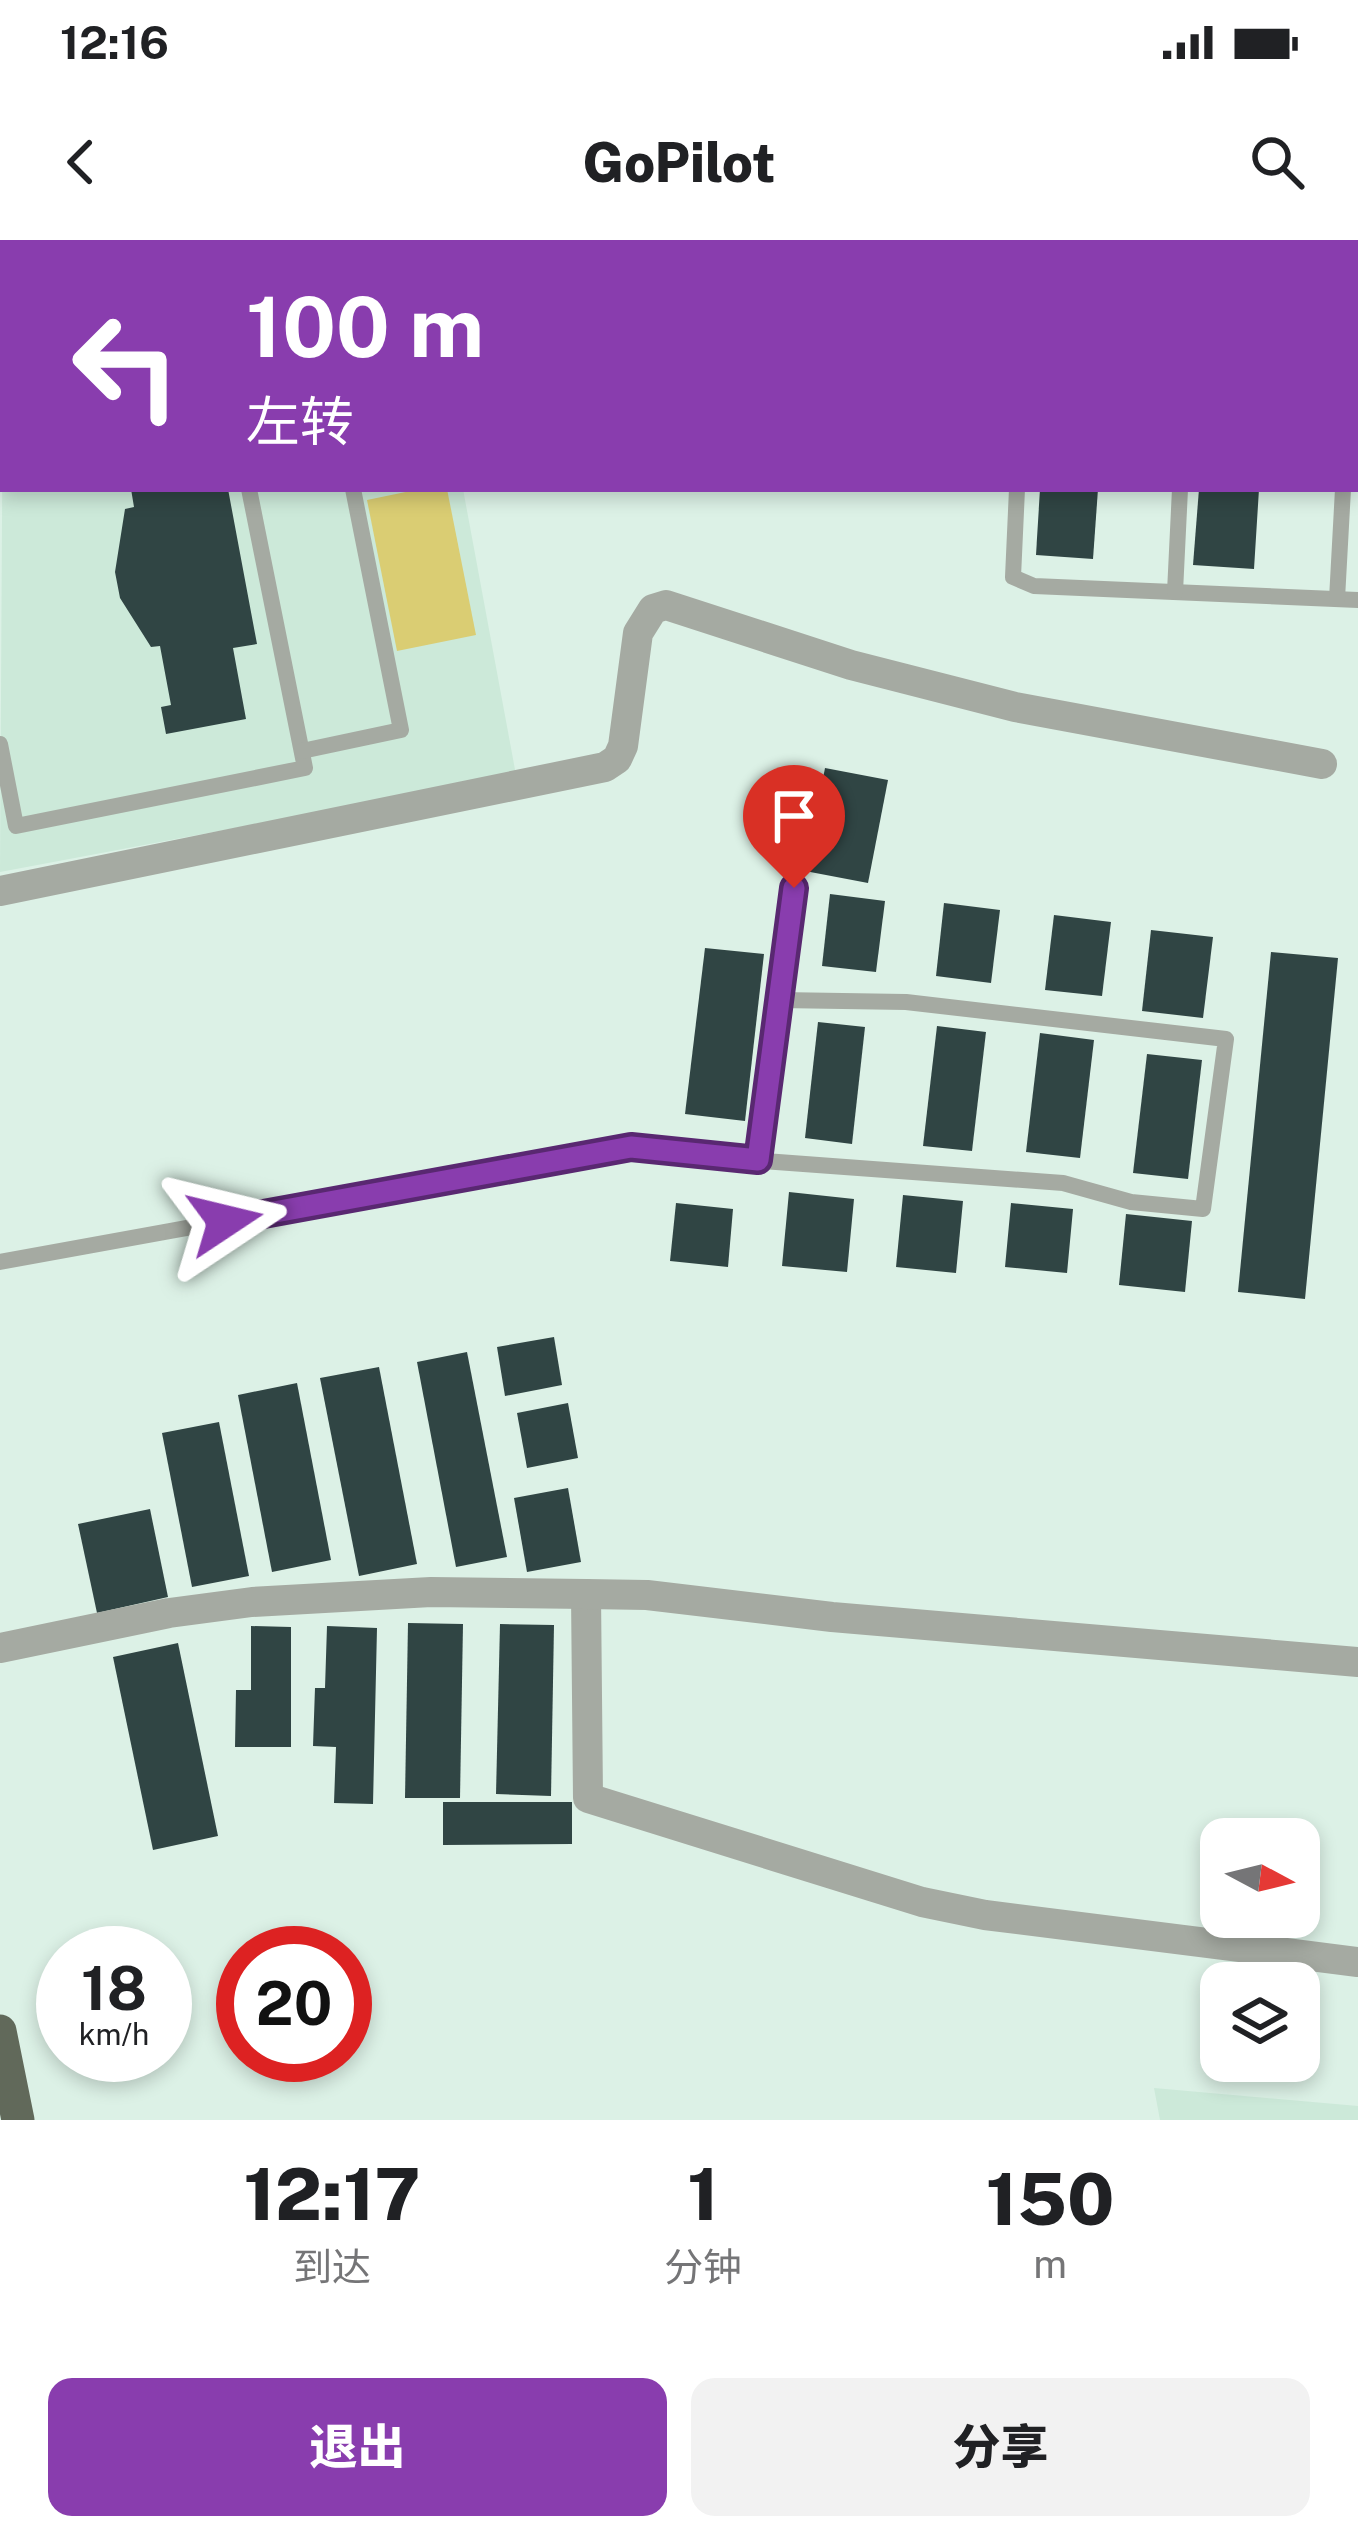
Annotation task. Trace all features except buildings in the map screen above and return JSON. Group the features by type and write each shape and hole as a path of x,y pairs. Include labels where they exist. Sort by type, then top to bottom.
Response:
{"highway":[{"path":"0,2031 18,2120"}],"street":[{"path":"0,891 605,767 617,759 623,746 638,633 653,609 666,605 851,665 1015,707 1322,764"},
{"path":"0,1648 170,1613 253,1602 431,1592 647,1594 832,1617 1358,1662"},
{"path":"586,1594 588,1798 884,1891 964,1910 1358,1962"}],"lane":[{"path":"0,744 16,826 305,768 250,492"},
{"path":"302,751 401,730 354,492"},
{"path":"1017,492 1013,577 1034,586 1358,600"},
{"path":"1174,592 1180,492"},
{"path":"1337,599 1343,492"},
{"path":"758,1160 794,888"},
{"path":"0,1262 631,1147 1063,1183 1131,1202 1203,1209 1226,1039 906,1001 779,1000"}],"shaded area":[{"path":"2,492 464,492 516,775 0,872"},
{"path":"406,492 448,492 476,635 397,651 367,500"},
{"path":"1154,2088 1358,2106 1358,2120 1160,2120"}],"route":[{"path":"225,1221 631,1147 758,1160 794,888"}]}
